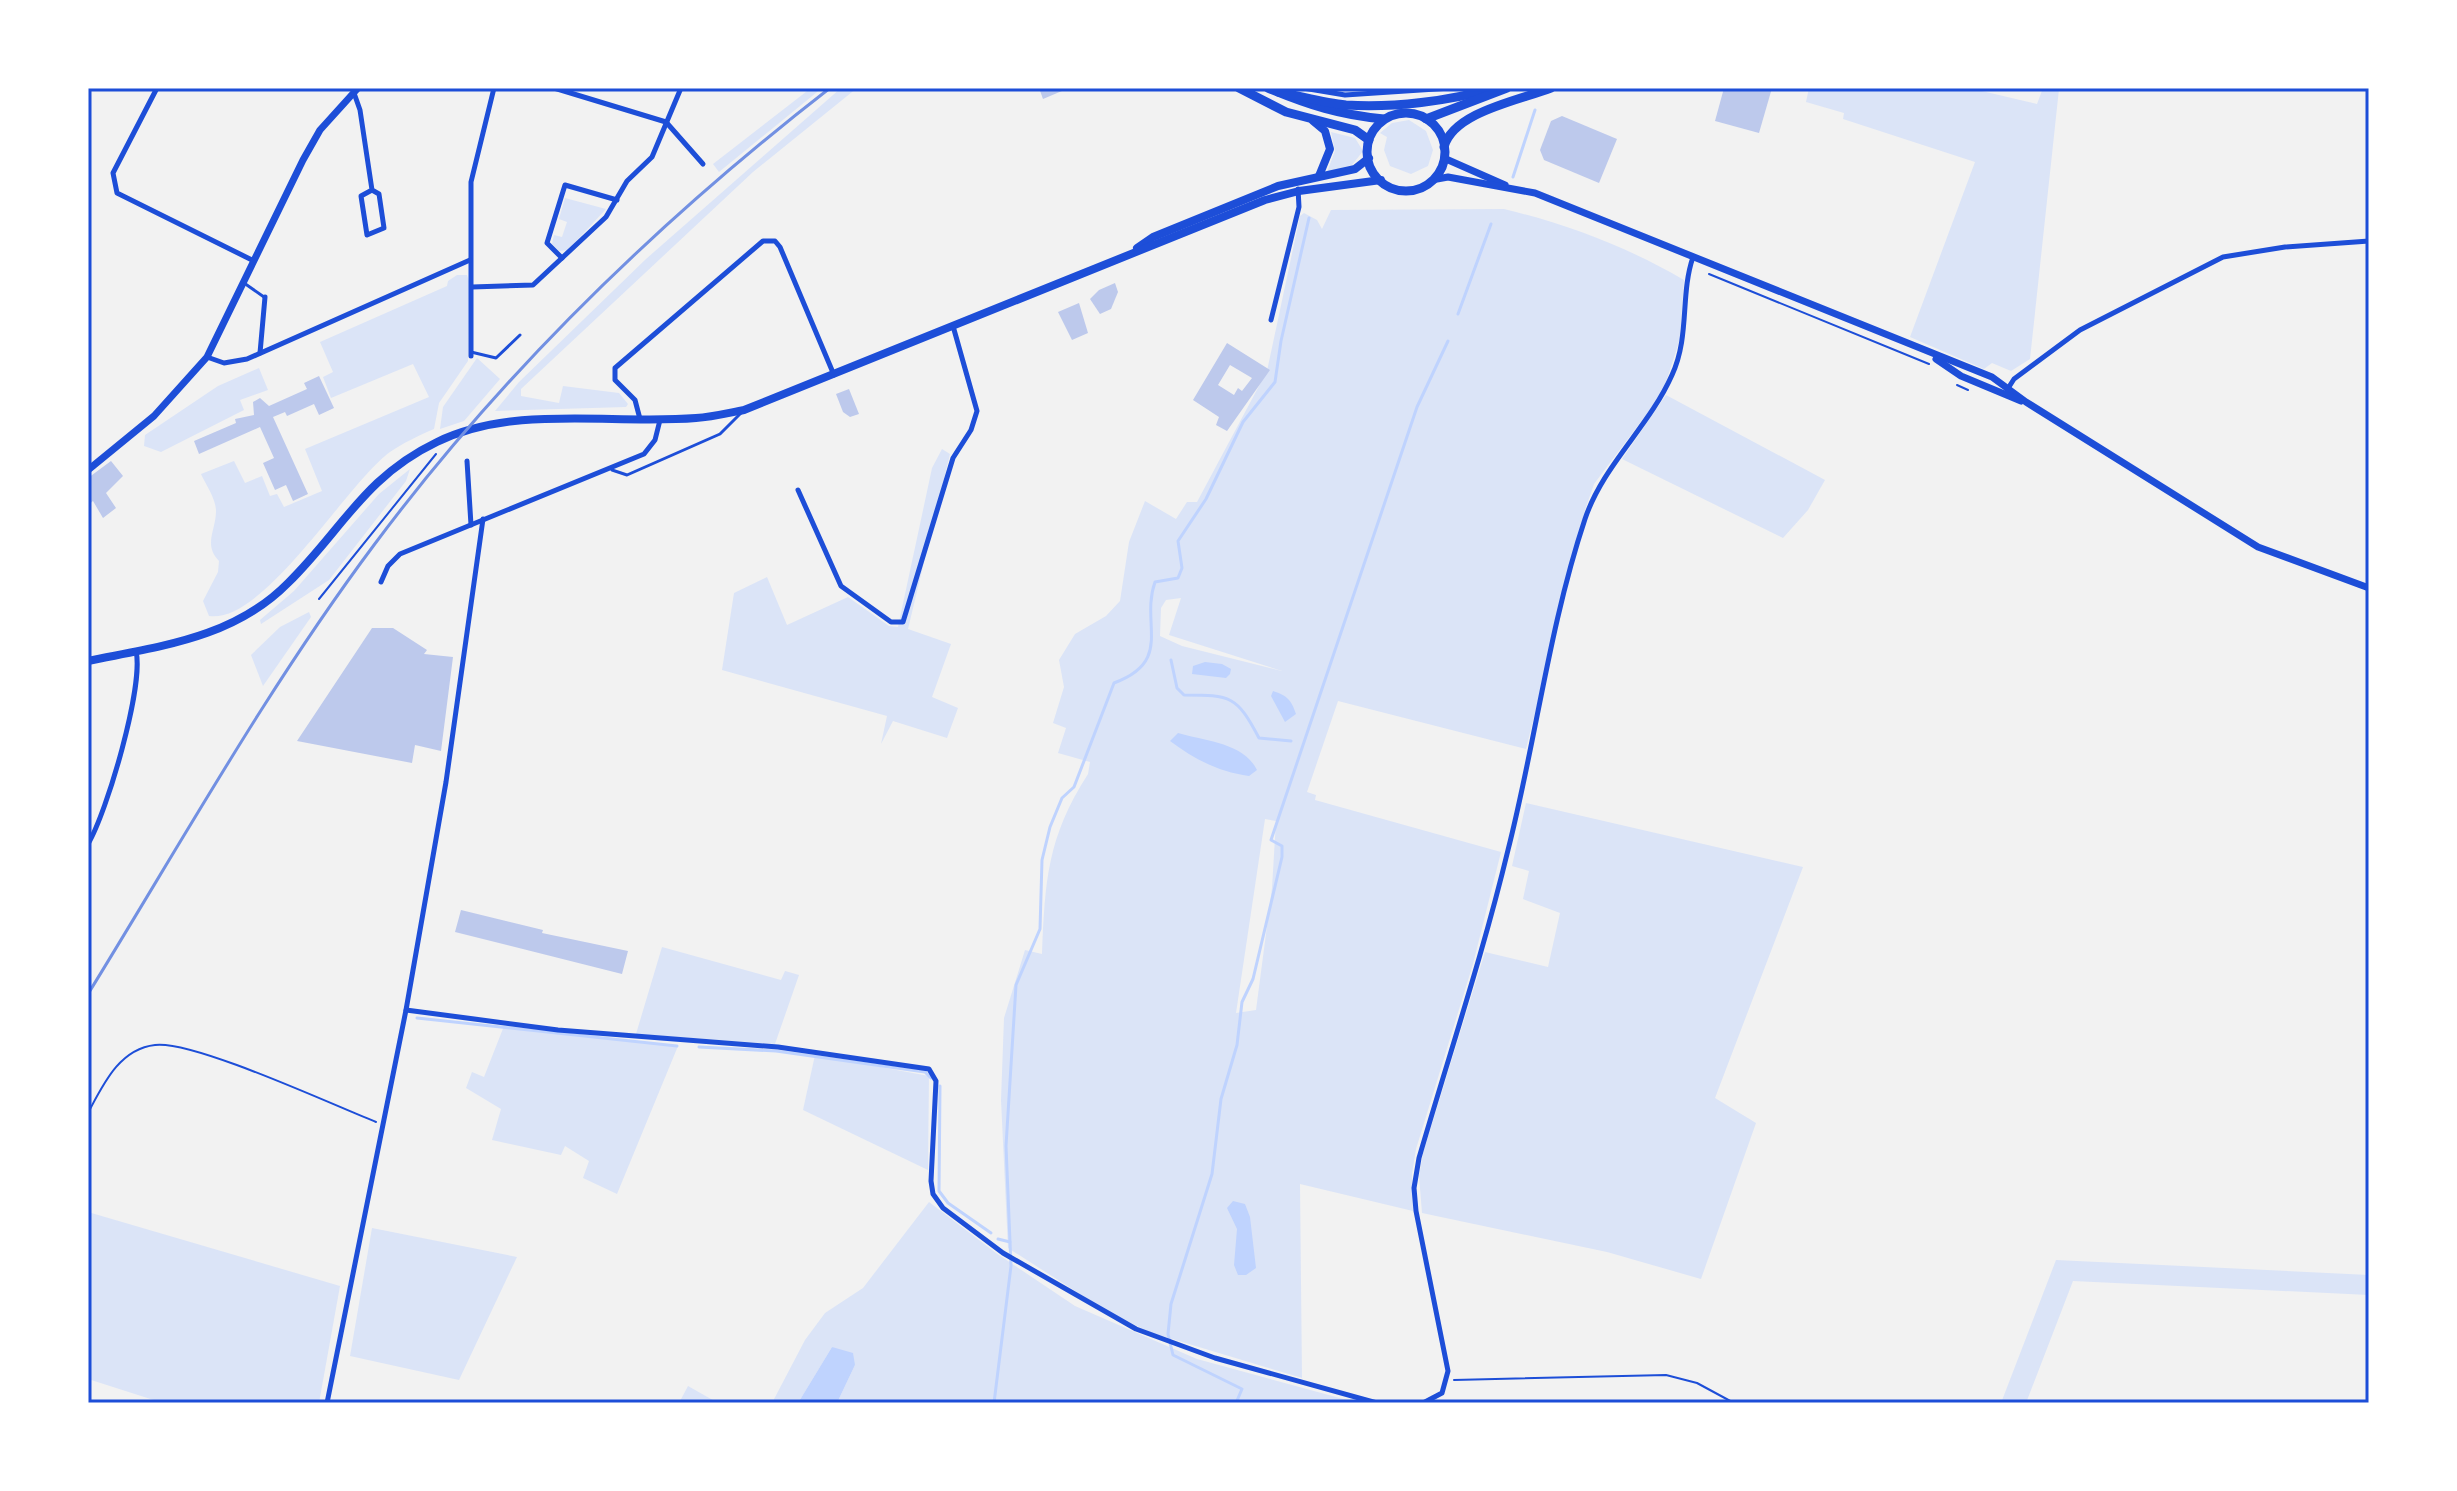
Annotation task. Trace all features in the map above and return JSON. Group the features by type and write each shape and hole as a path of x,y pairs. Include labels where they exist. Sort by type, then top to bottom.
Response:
{"main road":[{"path":"1239,88 1266,104 1313,121 1355,130 1369,140"},
{"path":"1273,90 1327,103 1364,105 1426,101 1494,88"},
{"path":"1273,90 1323,109 1384,119 1401,113 1426,119 1507,88"},
{"path":"1444,147 1447,137 1461,122 1551,88"},
{"path":"1384,119 1369,140 1369,158 1381,180 1400,190 1413,190 1437,179 1446,159 1444,147 1426,119"},
{"path":"1313,121 1325,131 1330,149 1319,176"},
{"path":"1126,255 1161,233 1261,191 1355,169 1369,158"},
{"path":"88,661 213,633 246,615 287,585 372,486 419,452 456,435 495,424 698,418 744,410 1265,200 1299,191 1381,180"}],"street":[{"path":"157,88 113,173 117,193 254,261"},
{"path":"471,354 472,172 494,88"},
{"path":"554,88 666,122 703,164"},
{"path":"472,287 533,285 606,217 627,181 652,157 681,88"},
{"path":"1303,88 1345,95 1451,88"},
{"path":"88,470 154,416 207,357 320,130 356,90"},
{"path":"356,90 372,190"},
{"path":"1446,159 1507,186"},
{"path":"1437,179 1507,186 1535,193 1992,377 2026,402 2258,547 2369,588"},
{"path":"1271,320 1299,207 1297,181"},
{"path":"562,258 547,243 565,185 617,200"},
{"path":"372,190 379,194 384,228 367,235 361,196 372,190"},
{"path":"640,420 635,400 615,380 615,368 763,241 775,241 780,247 834,375"},
{"path":"2003,395 2080,330 2223,257 2285,247 2369,241"},
{"path":"1423,1403 1442,1393 1448,1380 1416,1211 1414,1188 1419,1158 1509,848 1551,647 1585,520 1597,490 1652,413 1674,370 1685,334 1693,257"},
{"path":"207,357 231,363 259,354 470,260"},
{"path":"259,354 265,297"},
{"path":"798,490 841,586 891,622 903,622 908,617 945,482 977,411 953,326"},
{"path":"1928,353 1961,376 2026,402"},
{"path":"381,582 388,566 400,554 644,454 655,440 660,419"},
{"path":"467,461 471,525"},
{"path":"327,1403 406,1010 451,751 483,519"},
{"path":"88,844 102,814 132,703 138,674 136,651"},
{"path":"406,1010 573,1031 778,1047 929,1069 936,1081 933,1194 943,1208 1003,1253 1162,1340 1377,1403"}],"lane":[{"path":"244,283 265,297"},
{"path":"471,354 496,358 520,335"},
{"path":"607,468 627,475 720,434 744,410"}],"path":[{"path":"1690,266 1920,360 1938,372"},
{"path":"1950,380 1968,391"},
{"path":"319,599 437,454"},
{"path":"88,1113 108,1075 119,1063 156,1044 211,1056 382,1124"},
{"path":"1448,1380 1666,1375 1697,1383 1734,1403"}],"shaded area":[{"path":"811,88 822,88 719,172 713,164"},
{"path":"841,88 857,88 753,172 521,389 521,396 559,403 563,386 619,393 628,404 626,407 495,411 519,382 646,259"},
{"path":"1809,88 1969,88 2037,104 2043,88 2059,89 2030,359 2011,371 1992,363 1984,369 1910,337 1975,162 1843,119 1844,113 1806,102"},
{"path":"1409,120 1426,131 1433,150 1428,166 1411,174 1390,166 1384,150 1387,137 1380,133 1392,123"},
{"path":"1331,132 1355,138 1363,151 1352,165 1327,172 1335,151"},
{"path":"565,198 606,209 568,250 559,251 552,244 554,235 562,237 567,222 559,219"},
{"path":"1504,209 1596,238 1684,280 1680,339 1666,382 1658,399 1594,484 1585,510 1526,749 1338,701 1307,792 1316,795 1315,800 1501,852 1473,964 1416,1149 1412,1174 1413,1211 1300,1184 1302,1378 1149,1332 1105,1310 1008,1248 1001,1100 1004,1018 1025,950 1042,954 1047,882 1056,840 1074,797 1088,774 1090,762 1058,753 1066,728 1053,723 1064,687 1059,660 1075,634 1106,616 1120,601 1129,542 1145,501 1176,519 1187,502 1197,502 1267,371 1300,216 1304,213 1317,220 1322,229 1331,210","holes":["1181,598 1169,635 1282,671 1182,646 1160,636 1161,608 1166,600","1265,819 1276,821 1272,888 1256,1010 1236,1013"]},
{"path":"457,275 467,275 469,281 468,361 439,403 434,429 390,452 372,468 304,549 254,598 231,613 209,616 203,601 218,572 219,561 211,543 216,506 201,474 234,461 245,483 262,476 270,496 277,494 284,507 322,491 305,449 429,397 413,364 331,398 323,377 333,372 320,342 447,286 448,281"},
{"path":"477,358 500,379 464,421 440,429 443,407"},
{"path":"259,368 268,390 240,400 244,410 161,452 144,446 145,435 218,386"},
{"path":"1666,395 1825,480 1808,510 1783,538 1622,459"},
{"path":"942,449 950,454 908,629 951,644 932,697 958,708 947,738 893,721 881,744 887,716 722,670 734,593 767,577 787,625 848,597 889,626 898,627 932,468"},
{"path":"410,469 406,481 329,580 261,624 260,620 294,591 379,494"},
{"path":"309,612 311,617 263,686 251,655 280,627"},
{"path":"1526,803 1803,867 1715,1098 1756,1123 1701,1279 1607,1252 1422,1213 1419,1176 1423,1153 1485,952 1548,967 1560,913 1523,899 1529,871 1512,866"},
{"path":"662,947 781,980 785,971 799,975 775,1044 636,1034"},
{"path":"504,1026 678,1046 617,1194 583,1178 589,1161 565,1146 561,1155 492,1140 501,1109 466,1088 472,1072 484,1077"},
{"path":"815,1055 929,1076 928,1170 803,1110"},
{"path":"929,1202 996,1253 1075,1306 1197,1359 1358,1403 837,1403 855,1365 832,1347 798,1403 772,1403 805,1340 825,1313 863,1288"},
{"path":"88,1212 340,1286 319,1403 163,1403 88,1379"},
{"path":"372,1228 517,1257 459,1380 350,1356"},
{"path":"2056,1260 2369,1275 2369,1295 2073,1281 2026,1403 2001,1403"},
{"path":"688,1386 718,1403 679,1403"}],"water":[{"path":"1205,662 1222,664 1231,669 1230,674 1226,678 1192,674 1193,666"},
{"path":"1273,691 1286,697 1296,714 1285,722 1271,696"},
{"path":"1178,733 1233,748 1251,761 1257,770 1249,776 1207,764 1170,741"},
{"path":"1233,1201 1245,1204 1250,1217 1256,1268 1246,1275 1238,1275 1234,1265 1237,1229 1227,1208"},
{"path":"832,1347 853,1353 855,1365 837,1403 798,1403"}],"building":[{"path":"1039,88 1069,88 1043,99"},
{"path":"1724,88 1772,88 1759,133 1715,121"},
{"path":"1562,116 1617,139 1599,183 1544,160 1540,150 1551,121"},
{"path":"1115,283 1118,292 1111,309 1100,314 1090,299 1099,290"},
{"path":"1079,303 1088,333 1072,340 1058,312"},
{"path":"1227,343 1270,370 1227,431 1216,425 1219,417 1193,400","holes":["1230,365 1252,378 1242,391 1238,388 1234,395 1218,385"]},
{"path":"319,376 334,408 319,415 314,404 287,416 285,412 273,417 308,494 293,501 286,485 275,490 263,463 274,458 260,427 199,454 194,441 236,423 235,419 254,415 253,402 260,398 269,406 307,389 304,383"},
{"path":"849,389 859,414 850,417 843,412 836,394"},
{"path":"111,461 123,476 106,493 116,508 103,518 93,501 88,505 88,478"},
{"path":"372,628 393,628 427,650 424,654 453,657 441,751 415,745 412,763 297,741"},
{"path":"461,910 543,930 542,933 628,951 622,974 455,932"}],"waterway":[{"path":"1513,177 1535,110"},
{"path":"994,1403 1011,1266 1006,1146 1016,985 1040,929 1042,860 1050,827 1062,798 1074,787 1114,683 1144,664 1151,640 1151,597 1155,582 1178,578 1182,568 1178,541 1206,499 1243,422 1275,382 1281,341 1309,218"},
{"path":"1458,314 1491,224"},
{"path":"1236,1403 1242,1389 1173,1355 1168,1334 1171,1304 1212,1174 1221,1099 1237,1045 1242,1002 1253,979 1282,857 1282,846 1271,840 1417,407 1448,341"},
{"path":"1171,660 1177,688 1184,695 1212,696 1231,701 1245,714 1259,738 1291,741"},
{"path":"417,1018 677,1046"},
{"path":"699,1047 776,1051 925,1072 931,1078"},
{"path":"940,1086 939,1191 948,1203 991,1233"},
{"path":"998,1239 1010,1242"}],"railway":[{"path":"88,994 226,766 298,654 374,545 424,481 530,359 587,301 705,191 830,88"}]}
